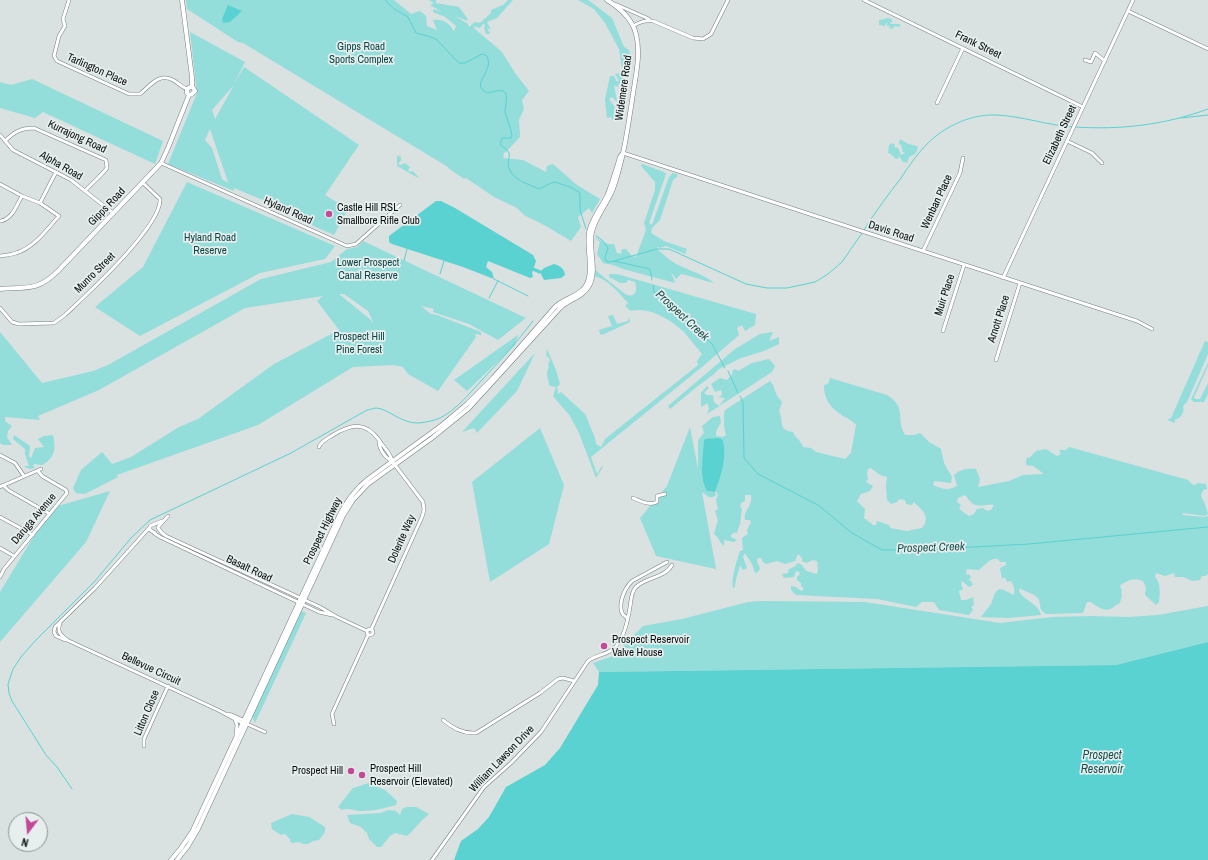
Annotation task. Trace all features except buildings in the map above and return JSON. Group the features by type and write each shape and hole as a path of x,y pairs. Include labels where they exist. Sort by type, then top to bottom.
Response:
{"main road":[{"path":"182,0 192,86 195,91 192,94 187,93 188,87 192,86"},
{"path":"607,0 619,8 633,26"},
{"name":"Widemere Road","path":"591,262 590,238 595,218 608,192 620,157 623,153 627,134 638,63 638,41 633,26"},
{"name":"Gipps Road","path":"0,289 31,287 46,282 143,183 161,163 189,94"},
{"name":"Prospect Highway","path":"171,860 192,832 302,601 339,516 347,502 365,481 394,463 455,415 493,378 555,307 582,291 587,284 591,262"},
{"name":"Prospect Highway","path":"177,860 188,846 198,829 244,722"}],"street":[{"name":"Tarlington Place","path":"69,0 63,19 66,26 59,36 54,56 57,61 129,94 140,94 156,79 162,78 174,80 187,89"},
{"path":"607,0 693,38 703,39 711,34 728,0"},
{"name":"Frank Street","path":"864,0 1083,107"},
{"name":"Elizabeth Street","path":"1003,278 1133,0"},
{"path":"1128,12 1208,49"},
{"path":"633,26 647,20 653,21"},
{"path":"937,103 962,48"},
{"path":"1085,60 1090,62 1095,54 1105,61"},
{"name":"Kurrajong Road","path":"5,141 14,132 25,128 34,128 106,160 107,168 103,174 94,180 85,191"},
{"name":"Alpha Road","path":"0,135 13,150 71,180 113,213"},
{"path":"1067,141 1092,153 1102,163"},
{"name":"Davis Road","path":"623,153 1137,321 1152,329"},
{"name":"Wenban Place","path":"923,251 960,173 963,158"},
{"name":"Hyland Road","path":"161,163 347,246 356,244 400,205"},
{"path":"40,203 56,172"},
{"name":"Munro Street","path":"0,308 12,322 19,324 54,323 66,315 132,248 151,222 160,205 160,199 143,183"},
{"path":"0,184 22,196 40,203 59,216 27,248 16,253 0,256"},
{"path":"1,221 8,218 12,214 22,196"},
{"name":"Muir Place","path":"943,331 964,265"},
{"name":"Arnott Place","path":"996,360 1020,283"},
{"name":"Dolerite Way","path":"319,448 322,442 342,430 354,426 361,426 372,431 379,441 384,454 394,463 423,502 424,510 422,517 371,630"},
{"path":"0,455 15,463 24,476 2,486"},
{"name":"Daruga Avenue","path":"0,577 14,556 33,535 67,492 42,476 39,470 24,476"},
{"path":"2,486 50,514"},
{"path":"633,498 648,504 654,504 657,502 657,496 665,494"},
{"path":"154,533 150,530 151,525 162,521 168,516"},
{"path":"0,517 33,535"},
{"path":"145,534 157,532 162,521"},
{"path":"155,524 158,528"},
{"name":"Bellevue Circuit","path":"150,527 96,588 60,623 58,629 59,633 67,640 244,722"},
{"name":"Basalt Road","path":"158,528 166,536 248,576"},
{"name":"Basalt Road","path":"154,533 302,601 320,607 367,631"},
{"path":"0,548 14,556"},
{"path":"627,618 622,613 622,602 623,595 628,584 667,562"},
{"name":"William Lawson Drive","path":"432,860 484,787 511,763 541,732 588,661 596,656 611,651 618,644 624,633 633,590 667,571 672,565"},
{"path":"334,724 332,714 368,635 367,631 371,630 373,633 370,636 368,635"},
{"path":"443,720 461,731 470,733 476,732 540,693 558,679 563,678 574,681"},
{"name":"Litton Close","path":"144,746 144,739 168,686"},
{"name":"Bellevue Circuit","path":"227,714 232,714 244,722"},
{"path":"233,718 237,725 235,739"},
{"path":"244,722 265,732"}],"green space":[{"name":"Gipps Road Sports Complex","path":"186,0 394,0 411,14 420,11 426,16 427,26 437,30 433,20 440,20 450,25 454,31 456,26 445,17 433,12 433,9 442,12 430,5 434,3 429,0 436,0 436,3 459,7 468,21 455,16 468,24 469,27 475,22 480,23 491,13 491,10 503,5 508,0 513,0 497,18 487,22 491,30 487,28 490,34 486,34 484,28 485,25 483,24 480,28 473,26 502,52 515,73 529,91 522,100 524,109 519,120 520,137 505,153 504,152 503,158 523,160 546,172 547,166 553,164 577,185 600,199 592,213 589,208 578,217 581,227 571,241 524,215 517,208 494,197 466,178 464,179 448,167 243,43 238,42 187,9"},
{"path":"578,0 588,0 612,18 624,47 629,50 632,63 629,67 622,68 619,49 605,23 594,9"},
{"path":"885,18 892,19 892,22 890,22 891,24 901,25 899,27 894,26 893,29 886,25 888,23 885,24 885,26 879,25 879,20"},
{"path":"190,32 245,62 234,84 244,67 359,145 325,195 348,209 334,235 307,223 309,219 234,188 234,191 168,164 197,93","holes":["234,85 215,119 212,110","210,129 228,182 228,183 222,179 212,148 205,140"]},
{"path":"620,73 627,77 628,85 625,89 625,83 621,81 617,87 614,85 617,102 612,97 609,99 616,112 613,121 611,117 607,118 605,100 610,76 614,76 617,82 619,80 615,74"},
{"path":"32,79 163,141 155,164 43,112 35,118 0,108 0,82 11,85"},
{"path":"900,139 908,144 917,146 918,148 915,154 909,157 907,163 903,162 899,156 898,159 894,158 894,156 888,153 889,145 893,143 895,145 894,147 898,148 901,155 905,153 902,151 902,146 899,143"},
{"path":"397,155 401,157 398,164 400,165 405,163 410,167 408,170 410,172 413,171 420,179 397,166"},
{"path":"642,164 666,174 649,223 652,225 669,177 673,173 677,174 678,176 673,180 660,220 652,228 651,233 664,241 687,249 685,254 666,246 660,248 657,247 658,250 668,259 704,276 714,283 681,274 676,279 671,272 675,283 603,263 597,254 600,242 594,237 608,244 614,244 617,253 621,254 622,249 626,249 631,255 636,257 646,230 644,223 655,190 655,182 641,166"},
{"name":"Hyland Road Reserve","path":"187,182 335,246 325,259 260,273 140,336 95,307 143,267"},
{"path":"363,241 526,318 498,340 469,324 433,312 434,309 421,306 431,314 481,332 481,335 475,334 476,337 438,391 408,374 403,367 393,365 353,367 258,425 117,475 118,477 85,494 76,493 73,488 81,470 102,452 112,464 131,457 179,427 198,419 274,364 339,330 317,301 323,296 245,308 99,390 38,416 40,420 5,417 5,421 12,426 8,431 7,437 12,445 3,445 0,443 0,332 42,383 93,371 108,365 261,279 331,262 347,249 357,247","holes":["339,294 344,294 368,311 374,324"]},
{"path":"595,270 625,294 631,296 636,291 635,282 628,280 626,283 620,283 609,277 609,274 617,274 756,314 755,325 745,331 742,325 737,328 739,335 591,457 597,474 602,466 603,467 596,478 579,433 570,416 553,396 556,387 550,386 548,379 547,372 550,359 546,355 547,349 560,384 557,387 558,394 561,392 585,414 596,444 601,447 605,439 698,365 697,361 702,354 684,332 673,323 659,315 645,310 631,311 625,306 628,303 613,287 604,280 594,276"},
{"path":"613,315 617,324 628,321 629,317 630,322 602,335 600,334 599,330 612,326 608,316"},
{"path":"773,332 769,341 779,337 779,344 764,351 741,358 719,369 670,409 668,406 735,349 760,334"},
{"path":"518,335 515,345 467,391 454,380"},
{"path":"1205,341 1208,342 1208,354 1187,402 1183,406 1182,414 1175,420 1175,423 1167,420 1171,418"},
{"path":"535,353 517,391 477,433 474,428 462,432"},
{"path":"769,359 775,366 772,372 707,414 709,409 707,402 701,407 701,393 707,386 709,388 704,393 707,395 713,395 714,402 719,406 725,398 718,397 722,395 721,390 715,392 711,384 720,378 727,380 733,373 732,371 735,369 738,371 752,363"},
{"path":"1208,363 1194,397 1195,399 1200,399 1208,383 1208,394 1204,402 1194,402 1191,399"},
{"path":"830,378 887,395 893,400 899,409 902,429 905,435 920,433 929,442 941,449 944,463 952,477 951,483 934,481 933,485 942,488 951,489 957,486 954,475 959,471 967,469 976,469 980,479 978,487 1009,481 1023,475 1044,474 1033,466 1026,465 1027,457 1029,458 1036,451 1046,449 1057,456 1061,454 1059,450 1066,450 1069,447 1188,480 1195,485 1198,483 1206,484 1207,489 1203,490 1201,496 1208,514 1205,516 1183,513 1182,515 1205,517 1208,516 1208,574 1206,576 1202,576 1200,580 1192,581 1184,577 1175,577 1174,573 1165,576 1156,573 1155,577 1159,585 1160,592 1159,602 1156,605 1145,595 1146,587 1143,581 1136,579 1131,580 1120,585 1122,594 1119,604 1111,609 1105,610 1091,602 1087,602 1083,613 1046,614 1041,610 1038,598 1020,588 1019,591 1021,594 1037,608 1041,615 1009,618 981,617 991,604 995,593 999,589 1014,595 1014,588 1011,581 1007,582 1005,577 1002,579 1000,568 1006,565 1006,562 1000,562 998,559 990,560 979,570 967,569 966,574 969,574 971,577 969,580 973,585 969,587 962,581 961,584 963,589 959,591 961,600 975,597 973,599 974,605 971,607 973,610 969,615 939,610 934,602 922,602 916,607 877,599 796,595 791,590 791,586 796,587 801,591 804,589 801,586 801,583 797,580 797,577 800,574 799,572 796,571 794,577 784,578 782,574 788,573 789,569 798,563 802,565 806,571 817,574 818,570 817,561 813,560 806,563 802,561 802,558 798,554 795,561 785,564 777,561 766,564 761,558 758,558 757,561 760,569 755,573 752,564 745,553 743,557 747,568 743,570 740,565 735,587 733,588 736,564 740,551 743,550 742,538 748,534 747,530 751,522 750,520 745,520 745,514 751,503 751,495 745,495 745,501 741,503 740,507 742,508 740,524 736,534 735,532 731,535 731,537 737,540 734,542 724,540 724,546 714,534 718,520 715,511 718,509 716,500 718,495 715,490 723,466 723,440 707,491 715,492 716,495 714,497 709,497 702,492 716,569 656,556 640,518 667,486 690,427 698,469 698,440 704,433 702,426 713,417 720,416 721,422 716,432 716,436 723,437 726,435 724,422 725,410 770,381 777,396 782,402 779,411 783,427 788,431 793,432 803,447 811,448 816,452 845,459 851,453 856,425 838,413 831,406 824,390 824,385 828,384","holes":["871,468 880,475 887,477 887,500 891,504 897,502 899,499 905,500 906,504 912,505 914,502 923,511 926,517 925,524 922,528 907,531 890,528 889,525 877,521 876,525 873,525 864,518 865,509 857,501 861,494 870,491 873,486 866,482 868,479 868,469","965,495 974,504 980,506 994,505 991,510 987,511 983,508 977,509 974,514 969,516 959,509 961,505 957,502 958,498"]},
{"path":"540,428 564,485 549,544 490,582 472,482"},
{"path":"14,435 30,446 29,456 31,458 35,448 44,447 38,439 44,436 53,435 54,453 50,459 42,465 34,464 33,466 35,468 30,469 23,466 29,466 25,449 13,439"},
{"path":"110,491 86,542 0,642 0,592 51,508"},
{"path":"748,602 865,602 1000,623 1052,617 1128,617 1158,615 1208,606 1208,642 1116,665 599,672 593,663 613,656 643,626 682,619"},
{"path":"301,611 306,613 255,723 252,716"},
{"path":"372,782 373,784 384,789 397,801 396,805 366,811 347,809 342,810 338,807 353,788"},
{"path":"407,807 416,807 429,814 407,836 395,833 390,836 381,847 377,847 369,839 367,833 361,827 350,823 347,815 381,813 388,810 396,811 400,815 402,809"},
{"path":"292,814 309,817 325,827 325,832 319,840 308,844 299,842 292,843 285,834 281,835 272,829 271,823"}],"water":[{"path":"228,5 242,11 230,22 223,23 222,19"},
{"path":"436,201 441,201 455,208 533,255 536,261 532,273 533,277 530,278 488,261 486,267 492,272 494,279 389,242 389,236"},
{"path":"554,264 564,271 565,275 561,278 544,280 540,272 544,268"},
{"path":"718,438 723,440 723,467 715,492 707,491 702,473 704,441 705,439"},
{"name":"Prospect Reservoir","path":"1208,642 1208,860 454,860 461,841 478,829 489,817 506,787 545,765 560,748 598,685 599,672 1116,665"}],"waterway":[{"name":"Prospect Creek","path":"385,0 394,9 408,17 416,33 437,40 459,63 465,63 482,54 486,55 488,67 480,86 482,90 488,93 502,91 506,94 505,112 512,136 511,138 502,138 500,144 509,153 508,166 511,172 517,179 539,189 555,182 579,192 580,210 586,229"},
{"path":"1075,127 1109,128 1159,123 1208,109"},
{"path":"864,230 913,160 927,144 942,132 959,122 987,115 996,115 1072,127"},
{"path":"1181,118 1208,115"},
{"path":"614,261 657,249 669,249 746,284 767,288 787,288 815,282 828,274 842,262 862,233"},
{"name":"Prospect Creek","path":"596,236 602,240 608,248 605,257 606,261 614,261 650,269 652,280"},
{"path":"404,261 407,249"},
{"path":"440,274 444,261"},
{"path":"533,269 540,272"},
{"path":"494,279 528,296"},
{"path":"489,298 498,281"},
{"name":"Prospect Creek","path":"653,285 654,292 712,344 725,368"},
{"path":"72,789 57,767 46,755 12,701 8,684 13,669 21,657 95,581 131,538 150,520 291,453 367,410 375,408 385,410 412,423 432,421 446,415 467,396 508,352 533,321"},
{"name":"Prospect Creek","path":"728,371 738,393"},
{"name":"Prospect Creek","path":"740,396 743,402 744,458 758,474 818,505 852,533 882,550 916,550 1029,544 1208,527"}],"place":[{"name":"Castle Hill RSL Smallbore Rifle Club","path":"329,214"},
{"name":"Prospect Reservoir Valve House","path":"604,646"},
{"name":"Prospect Hill","path":"351,771"},
{"name":"Prospect Hill Reservoir (Elevated)","path":"362,775"}],"park label":[{"name":"Lower Prospect Canal Reserve","path":"368,269"},
{"name":"Prospect Hill Pine Forest","path":"359,343"}]}
